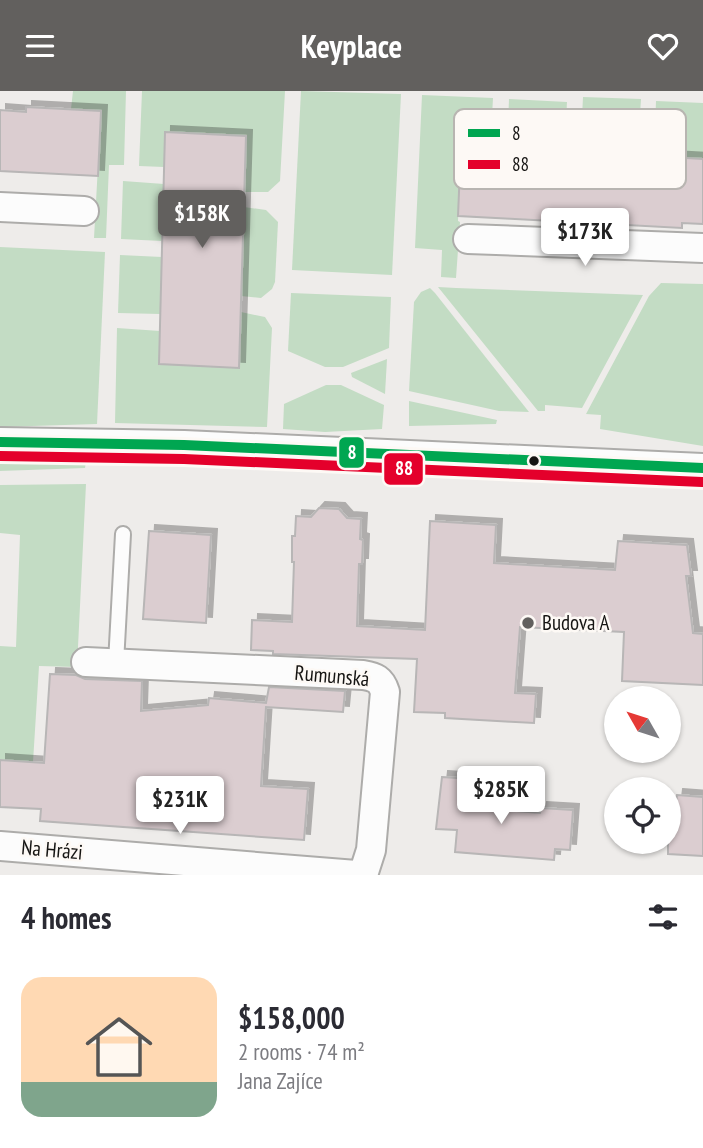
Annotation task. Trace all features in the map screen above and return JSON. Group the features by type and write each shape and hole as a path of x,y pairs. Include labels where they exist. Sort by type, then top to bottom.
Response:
{"street":[{"path":"0,207 84,211"},
{"path":"468,239 703,248"},
{"path":"0,442 184,445 703,468"},
{"name":"Rumunská","path":"86,662 363,675 378,678 385,691 371,850 363,875"},
{"name":"Na Hrázi","path":"0,846 356,875"}],"lane":[{"path":"116,663 123,534"}],"green space":[{"path":"73,91 126,91 124,165 109,165 106,238 94,238 101,111 71,109"},
{"path":"142,91 285,91 280,181 268,192 245,192 246,136 164,167 139,166"},
{"path":"301,91 401,94 392,275 292,270"},
{"path":"422,95 493,98 492,109 454,109 454,189 459,189 460,222 456,278 441,277 442,250 415,248"},
{"path":"583,97 641,99 640,109 582,109"},
{"path":"509,99 567,102 567,109 509,109"},
{"path":"656,101 703,103 703,159 686,158 686,109 656,109"},
{"path":"123,181 164,184 162,241 121,239"},
{"path":"244,207 266,210 278,222 275,282 272,289 261,298 241,296"},
{"path":"0,247 105,252 97,424 0,427"},
{"path":"120,255 162,257 160,314 118,313"},
{"path":"661,283 703,284 703,446 600,429 601,415 586,414 649,296"},
{"path":"438,287 643,295 582,408 545,405 545,411 538,411"},
{"path":"430,288 529,412 499,411 409,391 414,302 421,292"},
{"path":"291,293 391,297 389,348 343,367 325,367 288,351"},
{"path":"241,312 265,317 272,328 267,427 115,423 117,328 160,331 239,368"},
{"path":"387,359 385,394 352,377 351,373"},
{"path":"326,385 341,385 384,405 382,429 325,432 283,429 284,404"},
{"path":"409,401 497,420 496,424 409,426"},
{"path":"0,462 86,462 85,468 0,471"},
{"path":"86,484 77,667 39,666 33,762 0,760 0,646 16,647 20,535 0,533 0,485"}],"building":[{"path":"26,107 101,111 98,176 0,171 0,110 26,112"},
{"path":"165,132 246,136 239,368 159,364"},
{"path":"686,158 703,159 703,224 682,223 682,228 458,216 459,189 686,189"},
{"path":"319,508 339,509 347,518 361,519 360,539 363,540 362,564 359,564 357,626 425,630 430,521 496,525 494,563 615,570 618,541 687,545 691,576 686,576 693,633 703,634 703,685 622,681 624,632 520,627 515,693 536,694 534,723 445,718 445,713 414,712 417,659 273,654 273,651 251,650 252,620 292,622 292,536 295,536 296,516 311,517"},
{"path":"149,531 211,535 206,623 143,619"},
{"path":"50,674 76,675 85,679 142,681 141,711 208,705 209,698 266,703 269,687 345,691 343,712 266,707 261,786 308,789 304,840 40,821 41,809 0,807 0,760 44,763"},
{"path":"442,777 471,779 469,807 540,813 541,808 573,810 570,850 555,849 554,860 455,852 457,830 436,829"},
{"path":"681,795 703,797 703,856 668,854 681,854"}],"transit line":[{"name":"8","path":"0,442 184,445 703,468"},
{"name":"88","path":"0,456 184,459 702,482"}],"place":[{"name":"Budova A","path":"528,623"}]}
